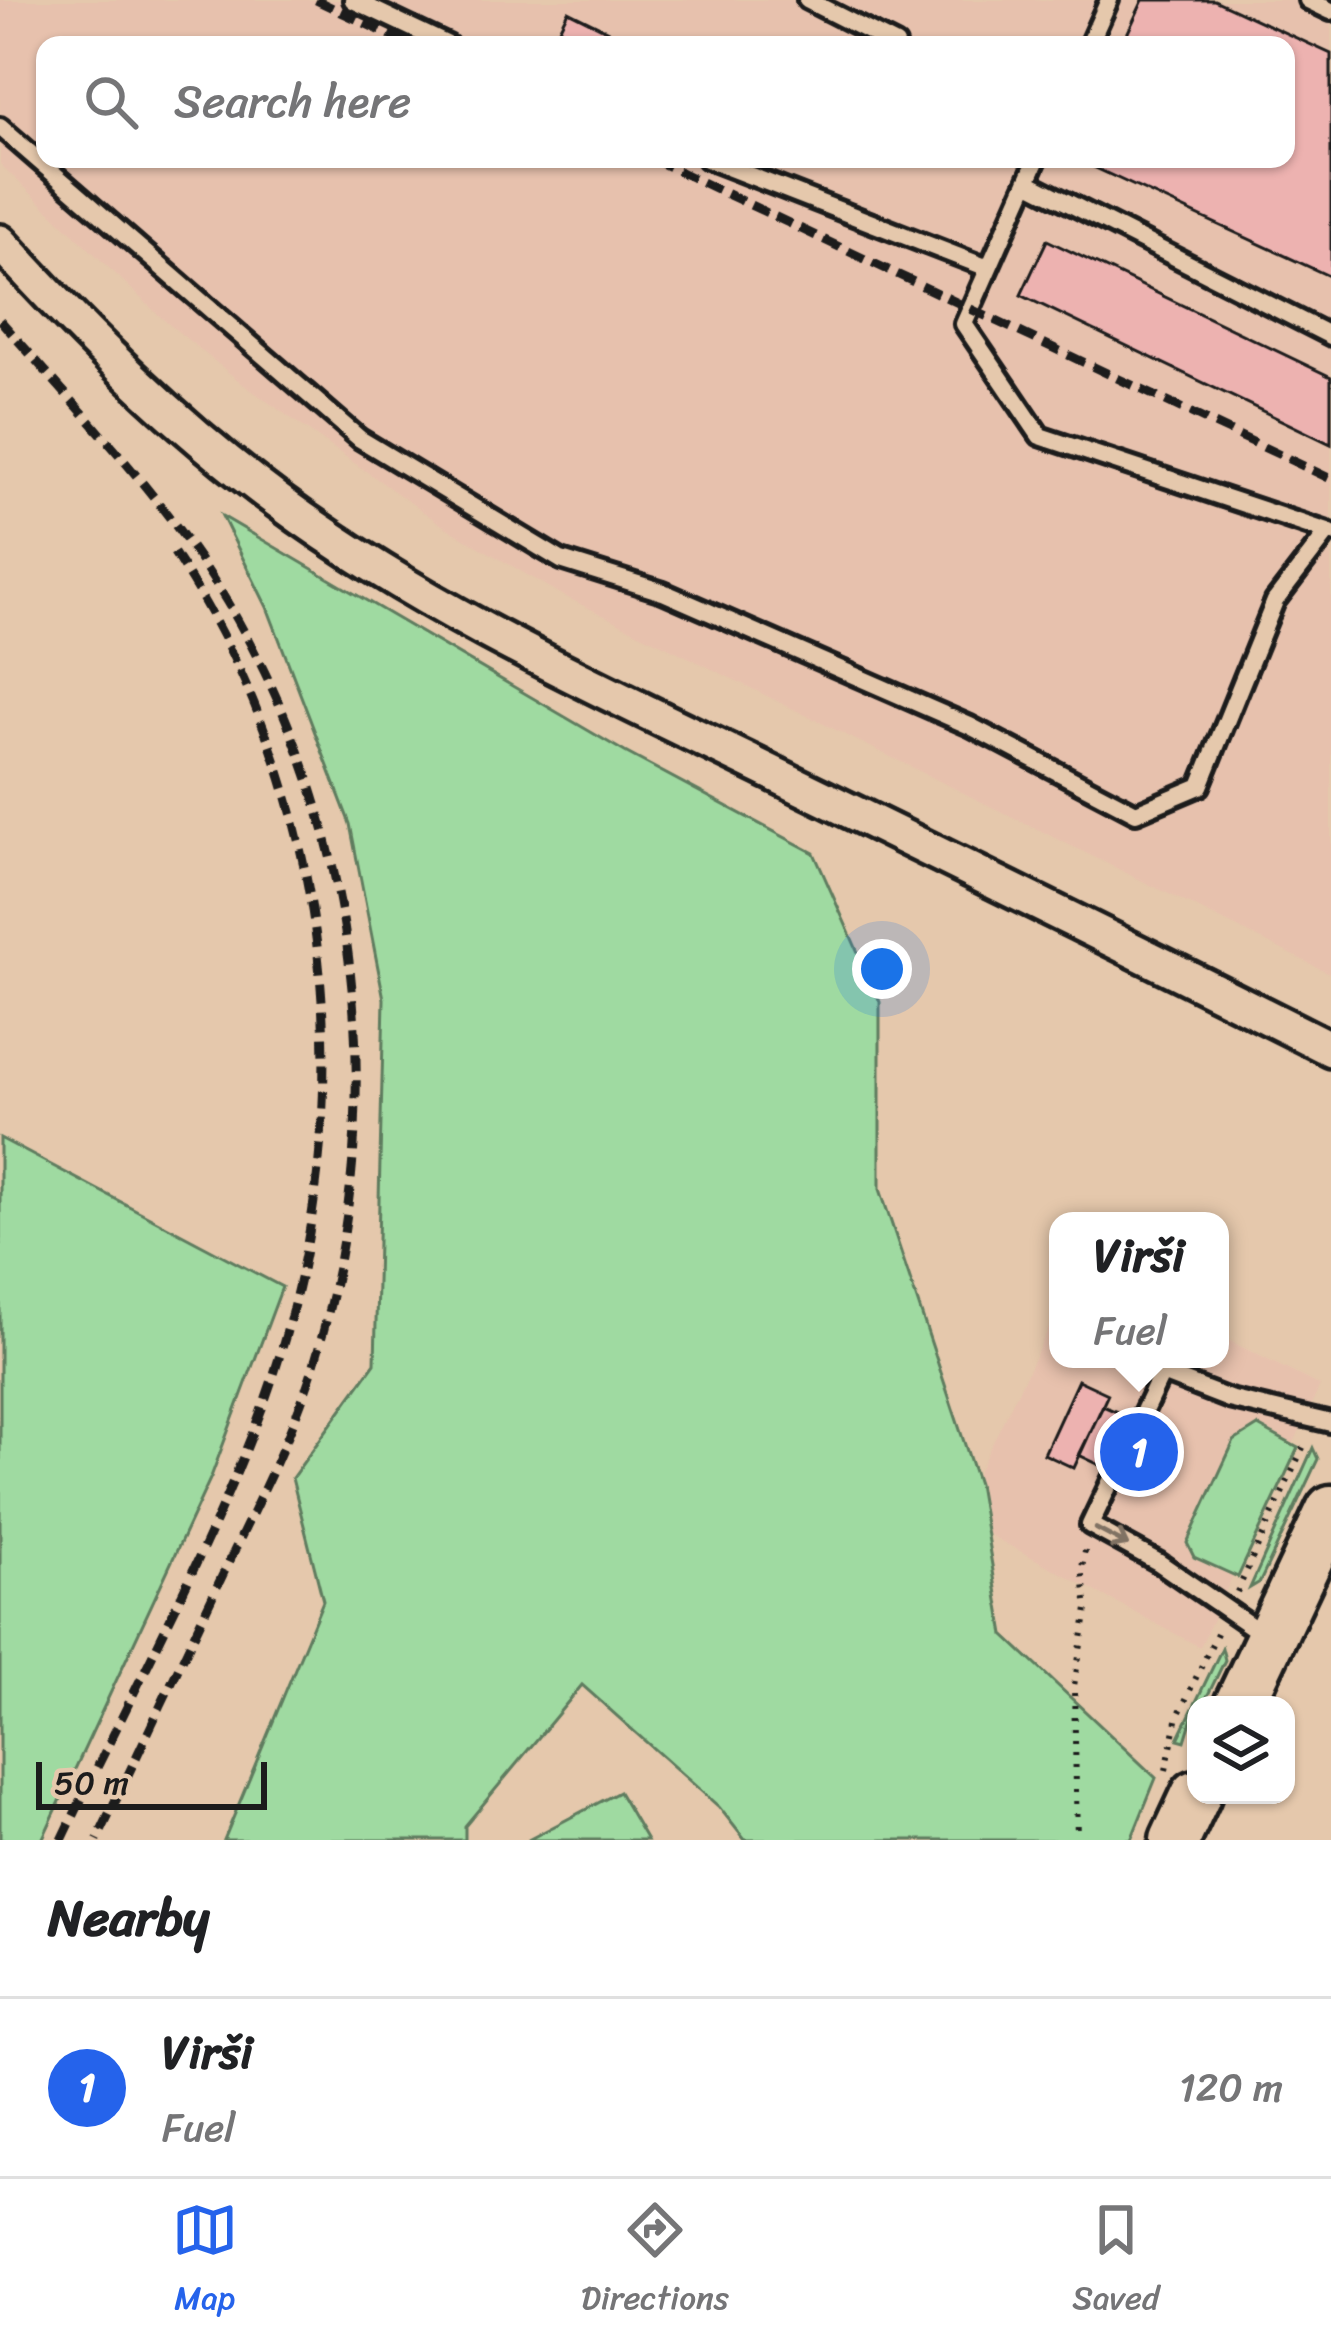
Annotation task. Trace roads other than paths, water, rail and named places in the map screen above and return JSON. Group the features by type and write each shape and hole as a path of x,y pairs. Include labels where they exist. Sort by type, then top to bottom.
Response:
{"main road":[{"path":"1243,1696 1331,1510"},
{"path":"1175,1840 1192,1804"}],"street":[{"path":"0,242 64,311 197,438 280,503 389,575 544,662 1331,1049"}],"lane":[{"path":"353,0 429,36"},
{"path":"807,0 878,36"},
{"path":"1093,36 1109,0"},
{"path":"1308,0 1331,11"},
{"path":"0,128 36,159"},
{"path":"46,168 360,439 561,560 663,592 970,726 1136,813 1200,786 1275,601 1329,532 1040,436 964,324 1033,168"},
{"path":"729,168 988,268"},
{"path":"1027,182 1331,337"},
{"path":"1270,1639 1158,1562 1090,1525 1162,1373 1323,1423"}],"railway":[{"path":"316,0 392,36"},
{"path":"672,168 1331,479"},
{"path":"0,320 149,491 227,602 274,691 310,784 335,880 351,978 356,1076 351,1175 337,1274 312,1371 272,1472 97,1840"},
{"path":"62,1840 234,1480 291,1317 314,1204 323,1090 320,976 303,863 273,753 228,647 170,547"}],"place":[{"name":"Virši","path":"1139,1452"}]}
